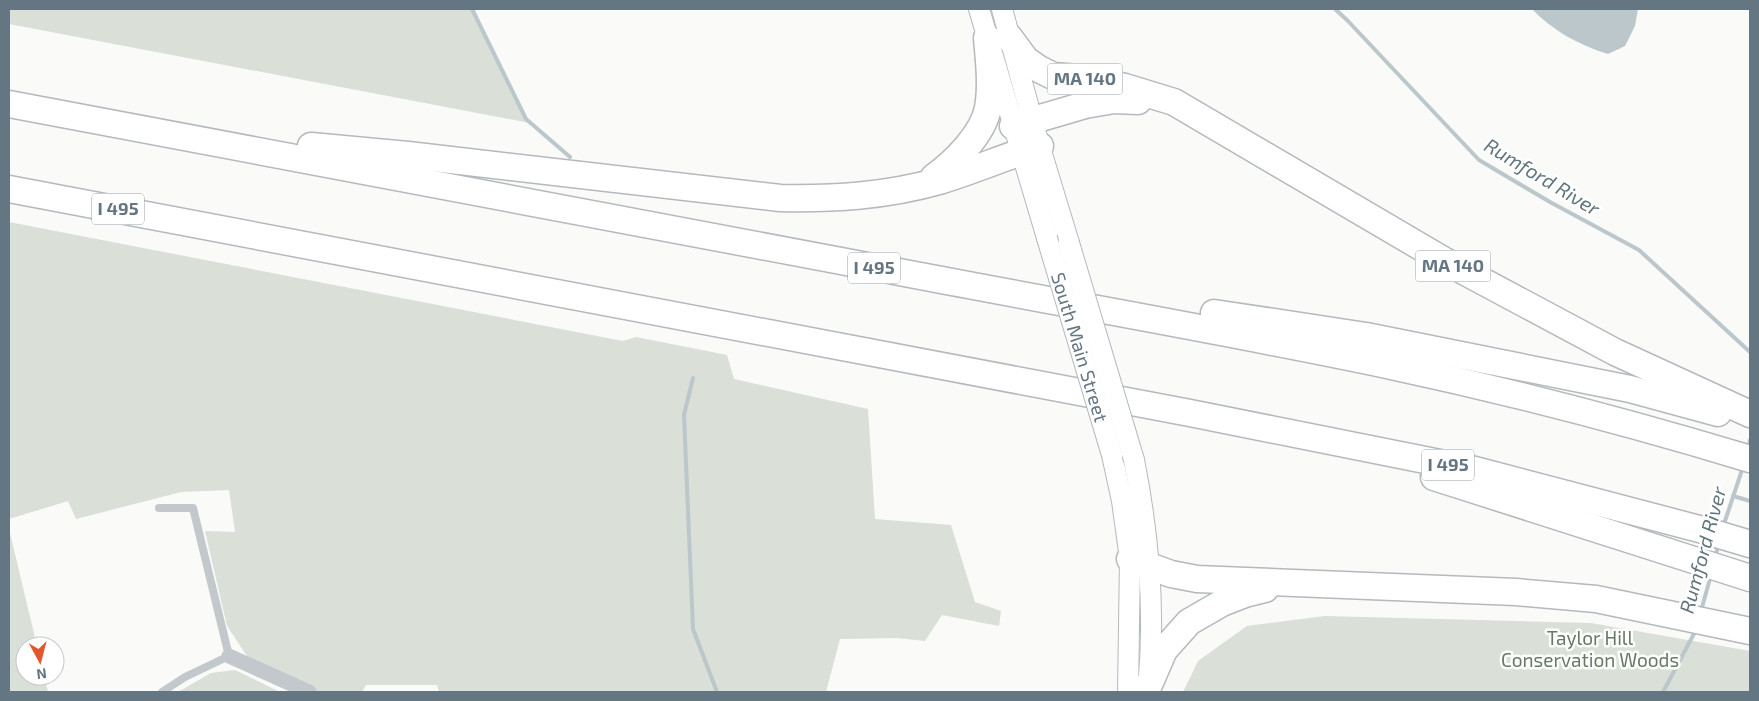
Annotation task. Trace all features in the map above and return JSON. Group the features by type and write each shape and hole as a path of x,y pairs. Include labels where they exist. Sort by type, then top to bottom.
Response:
{"highway":[{"name":"MA 140","path":"998,38 1039,69 1053,76 1080,78 1125,87 1174,102 1452,265 1615,352 1745,416"},
{"path":"922,185 951,165 980,127 988,110 998,38"},
{"path":"1022,122 1085,105 1114,100 1174,102"},
{"name":"I 495","path":"9,104 1392,366 1540,400 1742,456"},
{"path":"155,132 408,155 780,198 828,199 868,196 939,181 1030,149"},
{"name":"I 495","path":"9,189 1190,412 1474,470 1742,541"},
{"path":"1089,308 1148,306 1366,336 1630,389 1745,416"},
{"path":"1190,412 1427,475 1739,574"},
{"path":"1139,563 1171,574 1197,579 1534,593 1596,599 1750,631"},
{"path":"1141,691 1164,650 1190,622 1198,617 1222,603 1245,594 1286,585 1316,584"}],"main road":[{"name":"South Main Street","path":"979,9 998,38 1030,149 1047,238 1112,455 1139,563"},
{"name":"South Main Street","path":"998,38 1002,9"},
{"name":"South Main Street","path":"1030,149 1069,243 1134,460 1143,508 1139,563 1141,691"}],"street":[{"path":"228,656 309,692"}],"lane":[{"path":"159,508 193,508 228,656 186,677 162,692"}],"green space":[{"path":"9,9 472,9 530,123 9,24"},
{"path":"9,222 623,341 636,337 727,355 734,379 868,409 875,519 951,525 975,602 1001,611 999,626 942,615 925,641 897,638 840,639 826,692 439,692 437,685 366,685 362,692 317,692 249,659 227,626 205,531 235,532 229,490 181,492 76,519 68,501 9,519"},
{"path":"9,529 35,636 15,636 15,686 46,686 48,692 9,692"},
{"name":"Taylor Hill Conservation Woods","path":"1325,616 1591,623 1750,651 1750,692 1183,692 1198,661 1247,626"},
{"path":"235,670 280,692 178,692 211,673"}],"shaded area":[{"path":"1532,9 1638,9 1635,26 1625,46 1608,54 1587,46 1558,31"}],"waterway":[{"path":"472,9 526,119 570,157"},
{"name":"Rumford River","path":"1335,9 1479,160 1550,202 1639,250 1750,352"},
{"path":"693,378 684,415 693,629 717,692"},
{"name":"Rumford River","path":"1748,448 1750,440"},
{"name":"Rumford River","path":"1723,527 1743,467"},
{"path":"1733,496 1750,501"},
{"name":"Rumford River","path":"1715,558 1719,543"},
{"name":"Rumford River","path":"1701,611 1711,575"},
{"name":"Rumford River","path":"1663,692 1696,630"}]}
